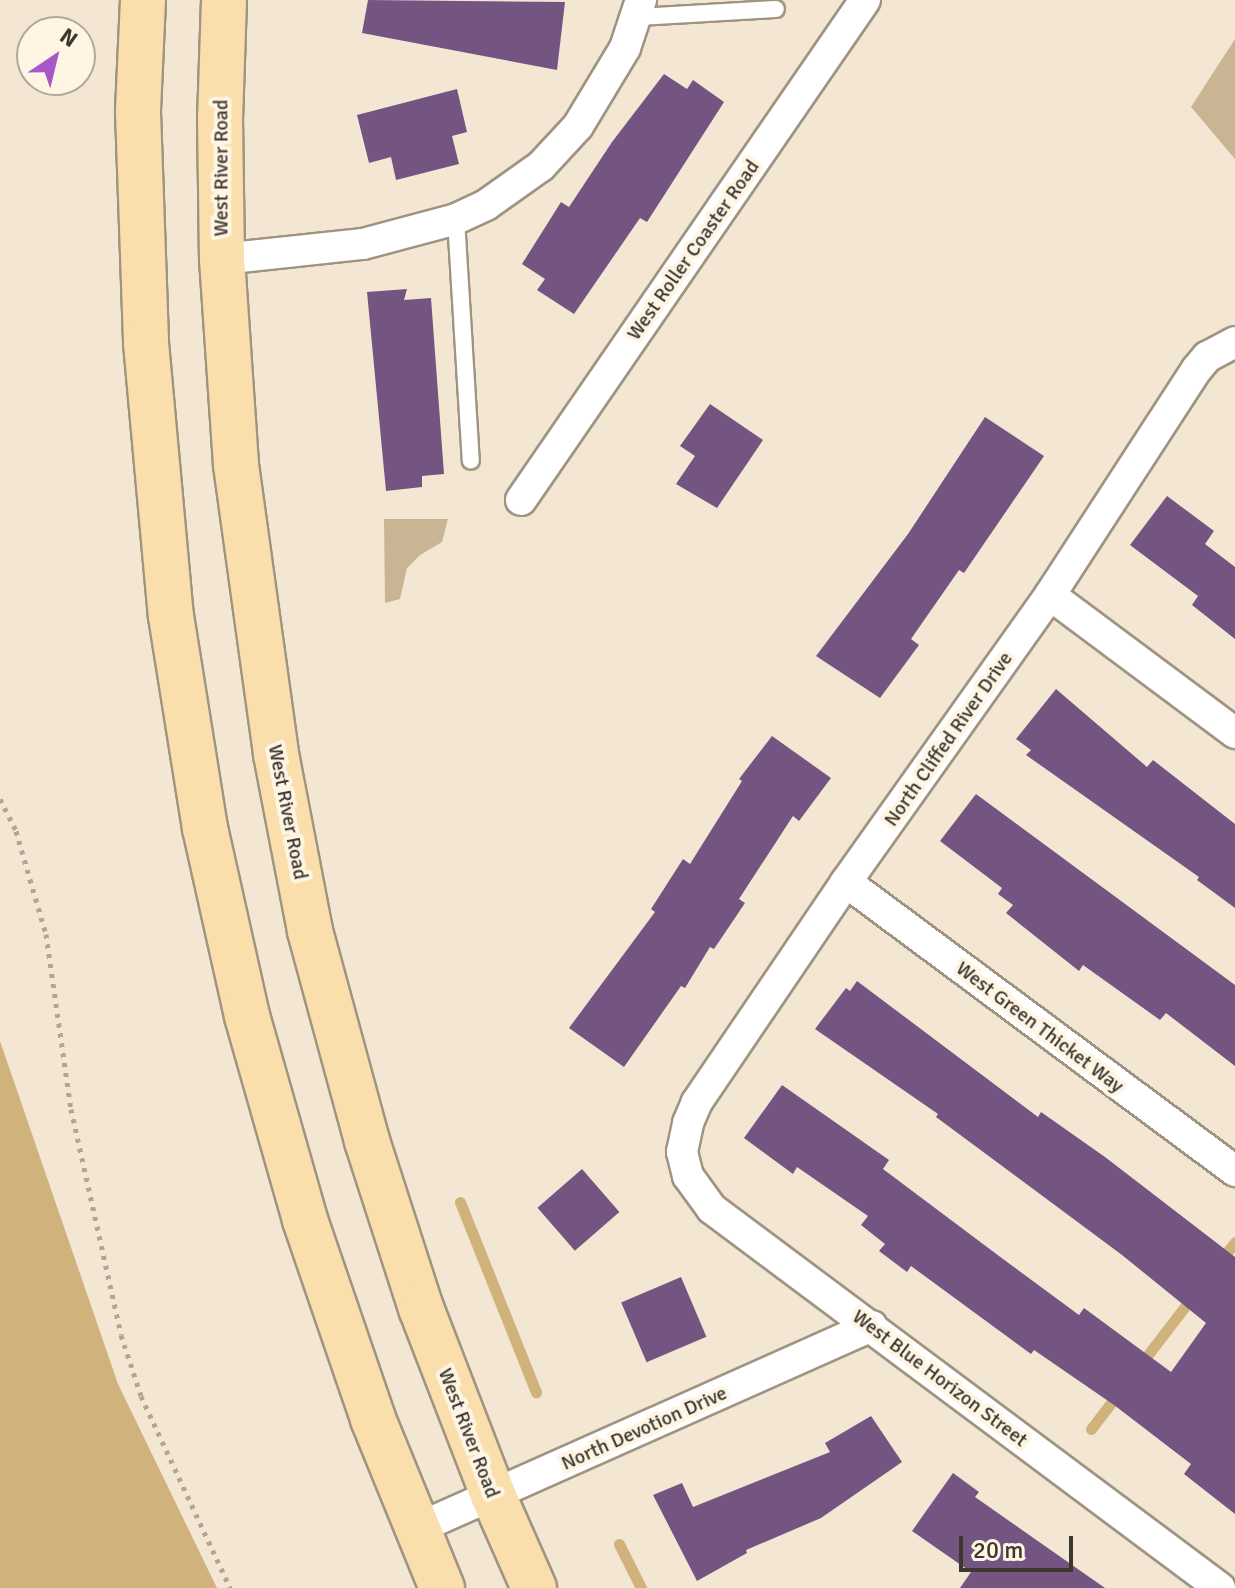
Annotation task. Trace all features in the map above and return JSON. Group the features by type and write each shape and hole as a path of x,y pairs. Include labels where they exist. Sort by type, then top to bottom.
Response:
{"main road":[{"path":"143,0 138,112 147,358 171,616 203,814 247,1016 305,1220 373,1419 442,1588"},
{"name":"West River Road","path":"224,0 220,118 222,259 236,465 276,754 310,931 367,1141 421,1308 493,1495 534,1588"}],"street":[{"name":"West Roller Coaster Road","path":"521,500 865,0"},
{"path":"222,259 363,244 456,219 515,187 559,148 596,100 639,8"},
{"name":"North Cliffed River Drive","path":"670,1152 697,1102 846,882 1050,595 1197,369 1207,357 1235,342"},
{"path":"1050,595 1235,733"},
{"name":"West Green Thicket Way","path":"846,882 1235,1171"},
{"name":"West Blue Horizon Street","path":"670,1152 712,1209 1220,1588"},
{"name":"North Devotion Drive","path":"416,1529 872,1326"}],"lane":[{"path":"639,8 776,9"},
{"path":"456,219 471,461"}],"path":[{"path":"0,799 16,831 46,934 71,1109 121,1335 141,1396 230,1588"}],"shaded area":[{"path":"1235,39 1235,159 1191,107"},
{"path":"384,519 448,519 442,542 420,555 407,568 400,599 385,603"},
{"path":"0,1041 118,1384 217,1588 0,1588"}],"building":[{"path":"368,0 565,2 557,70 362,33"},
{"path":"664,74 687,89 693,80 724,102 647,222 640,218 574,314 537,290 545,279 522,264 561,202 569,207 612,142"},
{"path":"457,89 467,132 452,136 459,164 396,180 391,157 369,163 357,115"},
{"path":"407,289 404,300 431,298 444,474 422,476 422,487 386,491 367,292"},
{"path":"710,404 763,440 717,508 676,484 695,456 680,446"},
{"path":"985,417 1044,456 964,573 959,570 911,639 919,645 880,698 816,656 908,534"},
{"path":"1167,496 1214,531 1205,544 1235,567 1235,639 1192,605 1198,596 1130,545"},
{"path":"1056,689 1147,767 1153,760 1235,824 1235,908 1197,880 1199,877 1026,755 1031,750 1016,739"},
{"path":"772,736 831,778 799,821 793,816 739,899 745,903 624,1067 569,1028 655,912 651,909 683,859 690,864 742,781 739,779"},
{"path":"976,794 1235,985 1235,1066 1166,1013 1160,1020 1083,965 1079,971 1006,913 1013,905 998,894 1002,888 940,841"},
{"path":"857,981 1038,1117 1041,1112 1105,1157 1235,1257 1235,1514 1184,1474 1191,1464 1114,1405 1034,1350 1031,1354 911,1266 907,1272 879,1251 885,1244 861,1225 868,1216 797,1167 793,1174 744,1138 782,1085 889,1160 883,1169 1003,1259 1079,1315 1084,1308 1171,1372 1206,1323 1122,1255 936,1117 938,1114 815,1029 846,988 850,991"},
{"path":"582,1169 619,1212 575,1251 537,1208"},
{"path":"681,1277 706,1337 647,1362 621,1302"},
{"path":"871,1416 902,1462 821,1518 746,1550 747,1553 697,1581 653,1495 682,1483 693,1507 830,1452 825,1443"},
{"path":"953,1473 979,1492 975,1497 1105,1588 960,1588 971,1572 912,1531"}],"waterway":[{"path":"460,1202 536,1392"},
{"path":"1221,1260 1235,1242"},
{"path":"1140,1365 1193,1296"},
{"path":"1091,1429 1120,1391"},
{"path":"619,1544 641,1588"}]}
